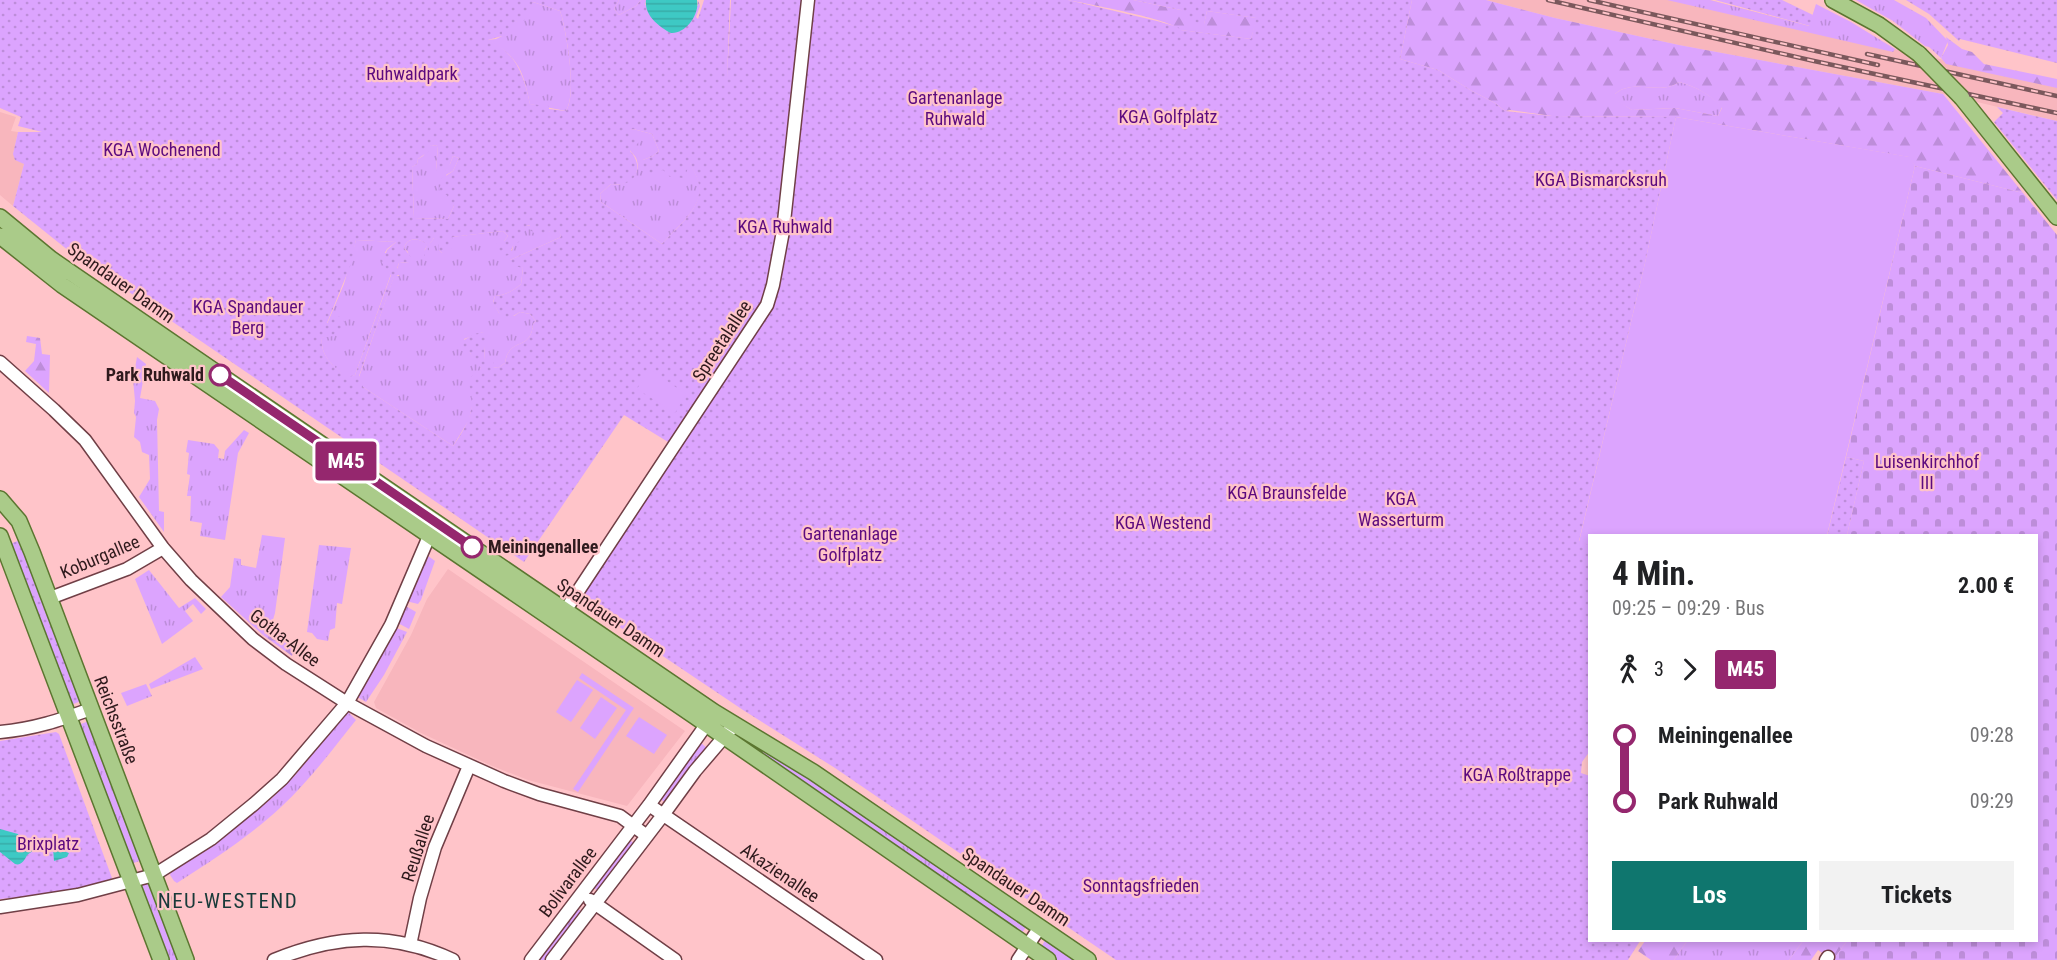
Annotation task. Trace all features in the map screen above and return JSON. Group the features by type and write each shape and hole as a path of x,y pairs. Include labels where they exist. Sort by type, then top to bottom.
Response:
{"main road":[{"path":"1833,0 1879,26 1919,54 1962,98 2057,218"},
{"name":"Spandauer Damm","path":"0,217 75,276 432,529"},
{"name":"Spandauer Damm","path":"0,236 62,285 432,529 710,718 724,737 1048,960"},
{"name":"Reichsstraße","path":"0,499 19,521 51,598 186,960"},
{"path":"0,536 161,960"},
{"name":"Spandauer Damm","path":"710,718 734,724 813,772 1088,960"}],"street":[{"name":"Spreetalallee","path":"562,617 767,305 783,231 808,0"},
{"name":"Gotha-Allee","path":"0,362 85,441 163,548 220,609 253,639 286,664 347,703 468,766 539,794 620,816 633,825"},
{"path":"0,907 78,895 153,875 212,839 262,797 313,745 347,703 391,625 432,529"},
{"name":"Koburgallee","path":"51,598 127,569 163,548"},
{"path":"0,732 57,722 91,709"},
{"name":"Bolivarallee","path":"531,960 649,805 710,718"},
{"name":"Bolivarallee","path":"552,960 695,771 734,724"},
{"name":"Reußallee","path":"410,945 420,898 435,847 468,766"},
{"path":"649,805 663,815"},
{"name":"Akazienallee","path":"663,815 876,960"},
{"path":"633,825 647,836"},
{"path":"581,895 675,960"},
{"path":"1018,960 1040,927"},
{"path":"274,960 296,956 317,945 348,940 386,941 410,945 453,960"}],"shaded area":[{"path":"1486,0 1710,0 1895,49 2057,85 2057,121 1943,94 1679,45 1555,18"},
{"path":"0,112 16,117 11,131 18,132 13,154 24,164 13,206 0,195"},
{"path":"448,569 685,731 627,806 528,780 421,733 376,708 374,702 411,635 427,599"}],"green space":[{"path":"0,0 619,0 614,9 619,15 636,6 641,0 646,0 645,5 698,6 698,0 700,6 696,17 698,19 704,0 730,0 727,79 731,0 1068,0 1157,21 1181,30 1251,39 1256,18 1207,11 1204,25 1184,18 1181,10 1133,0 1412,0 1400,59 1438,70 1505,111 1552,116 1676,117 1645,263 1579,541 1588,544 1588,754 1582,762 1581,773 1588,775 1588,942 1639,942 1628,960 1116,960 835,768 743,710 575,597 673,445 624,415 524,562 69,251 13,206 24,164 15,160 13,154 18,132 42,132 18,126 21,117 0,108","holes":["533,2 560,11 562,17 571,79 571,92 566,111 530,104 518,66 498,45 488,40 502,36 502,29 511,29 517,21 524,21","630,130 652,134 659,151 643,160 642,170 653,174 663,170 670,177 684,178 690,163 698,182 697,202 662,244 601,202 600,194 611,184 626,183 635,175 637,164 630,151 641,140","431,145 438,146 436,170 444,172 453,156 459,158 453,171 441,179 442,184 439,188 440,194 447,195 446,199 454,206 448,219 414,218 412,167 429,151","530,225 530,230 534,233 543,234 551,231 554,236 559,231 561,237 510,260 510,265 523,268 521,284 503,295 495,296 493,303 499,313 508,319 520,312 530,314 536,321 528,338 511,349 505,363 498,368 493,367 494,360 485,360 484,346 488,338 483,332 474,334 459,343 481,367 479,372 467,379 472,406 467,422 453,446 363,387 359,376 394,277 401,274 397,268 399,263 409,262 411,257 404,248 408,242 417,240 427,244 424,256 429,256 429,245 434,238 439,238 439,250 442,253 453,247 455,242 452,237 503,231 508,236 504,241 498,242 494,248 498,254 506,256 520,241 526,226","356,240 396,242 386,253 381,253 380,260 391,275 355,375 347,377 326,356 322,338 333,336 344,322 342,317 337,316 331,319 331,323 327,323 351,264"]},
{"path":"619,0 641,0 636,6 619,15 614,9"},
{"path":"1068,0 1133,0 1181,10 1204,24 1207,11 1257,18 1251,39 1180,30 1161,21"},
{"path":"1412,0 1486,0 1555,18 1679,45 1943,94 2023,193 1915,166 1909,157 1676,117 1552,116 1505,111 1438,70 1400,59","holes":["1679,82 1718,103 1722,108 1718,116 1675,108 1632,110 1615,99 1615,94 1630,87 1664,88"]},
{"path":"1667,0 1710,0 1809,26 1816,4 1895,49 1893,52"},
{"path":"1715,0 1782,0 1813,15 1810,26"},
{"path":"1856,0 1894,0 1926,18 1948,41 1941,58 1893,21"},
{"path":"1906,0 2057,0 2057,63 1960,39 1959,41 1929,14"},
{"path":"533,2 560,11 562,17 571,79 571,91 566,111 530,104 525,82 518,66 506,52 487,40 502,36 502,29 517,21"},
{"path":"1946,37 1962,49 1972,52 1984,64 2057,79 2057,88 1946,64 1941,58 1948,45"},
{"path":"1679,82 1702,91 1718,103 1722,107 1718,116 1675,108 1632,110 1615,100 1615,94 1622,89 1630,87 1664,88"},
{"path":"1997,107 2057,121 2057,200 1994,122 2003,113"},
{"path":"1676,117 1910,157 1915,166 1827,534 1588,534 1588,544 1579,542 1645,263"},
{"path":"629,130 652,134 659,151 643,160 663,170 690,162 699,182 699,197 696,204 686,219 662,244 601,202 600,194 611,184 628,181 635,174 638,164 629,146"},
{"path":"431,145 438,146 436,170 450,164 453,156 459,158 453,171 446,175 447,195 454,206 448,219 414,218 412,167 417,164 418,159"},
{"name":"Luisenkirchhof III","path":"1915,166 2023,193 2057,235 2057,960 1833,960 1846,942 2038,942 2038,534 1847,534 1864,461 1846,457"},
{"path":"531,225 546,232 559,229 561,237 510,260 523,268 521,284 503,295 495,296 493,302 499,313 514,316 520,312 530,314 536,321 528,338 511,349 505,363 498,368 485,361 483,332 464,339 470,353 481,367 469,420 453,446 363,387 359,377 394,276 399,276 397,269 399,263 409,262 408,252 404,248 411,240 428,244 424,251 434,238 439,238 439,250 442,253 451,237 503,231 508,236 504,241 512,251 526,226"},
{"path":"356,240 396,242 387,249 381,260 391,274 355,375 347,378 326,356 322,338 326,336 331,323 327,324 344,284"},
{"path":"27,336 40,338 42,354 50,355 49,393 25,371 34,361 36,344 26,342"},
{"path":"137,357 146,364 140,398 155,401 159,409 157,420 159,511 164,512 164,532 139,497 150,479 149,455 142,452 140,442 134,437 136,417 133,379"},
{"path":"649,369 686,394 675,413 637,389"},
{"path":"244,430 249,433 238,453 225,540 200,536 202,523 190,521 191,496 187,496 190,475 187,474 188,440 214,444 219,450 218,458 224,459 225,451"},
{"path":"1846,457 1864,461 1847,534 1827,534"},
{"path":"262,535 285,538 275,613 272,623 263,635 221,597 230,587 234,558 241,559 241,565 256,568"},
{"path":"20,540 84,700 68,706 10,544"},
{"path":"319,545 351,548 342,604 337,603 335,628 330,630 328,641 317,639 312,633 307,632"},
{"path":"424,553 435,561 418,604 406,601"},
{"path":"149,570 179,608 195,598 206,609 201,614 193,604 185,611 193,621 162,644 135,579"},
{"path":"404,605 416,612 409,629 396,622"},
{"path":"272,623 273,631 294,649 292,656 263,635"},
{"path":"394,627 407,632 384,675 366,702 356,696"},
{"path":"195,657 203,669 151,689 149,684"},
{"path":"582,673 634,708 578,792 573,789 626,710 579,678"},
{"path":"577,680 593,690 571,722 556,712"},
{"path":"146,684 152,696 127,706 121,693"},
{"path":"601,697 617,708 595,739 580,728"},
{"path":"348,712 356,720 291,797 257,828 231,847 177,883 174,881 170,875 171,872 207,850 272,798 296,774"},
{"path":"639,717 667,735 654,754 626,736"},
{"path":"92,720 145,859 128,865 75,726"},
{"name":"Brixplatz","path":"56,732 59,734 112,878 74,889 0,899 0,741"},
{"path":"743,740 777,760 796,766 1028,924 1020,936 740,744"},
{"path":"700,742 708,749 667,804 658,797"},
{"path":"627,838 635,844 600,892 591,886"},
{"path":"149,880 183,960 164,960 137,886"},
{"path":"575,907 584,913 548,960 535,960"},
{"path":"1047,937 1080,960 1056,960 1040,949"},
{"path":"1644,942 1686,942 1674,960 1651,960 1638,951"},
{"path":"1686,942 1802,942 1789,960 1674,960"},
{"path":"1802,942 1846,942 1833,960 1818,950 1811,960 1789,960"}],"water":[{"path":"646,0 697,0 697,5 694,17 687,27 671,33 657,24 650,15 647,11"},
{"path":"0,829 18,834 27,852 59,840 65,842 66,852 69,853 67,857 54,861 53,848 50,846 34,850 27,855 24,861 15,864 0,852"}],"railway":[{"path":"1548,0 1814,61 2057,113"},
{"path":"1589,0 1878,65"},
{"path":"1867,54 2057,96"}],"bus line":[{"name":"M45","path":"220,375 472,547"}],"place":[{"name":"Park Ruhwald","path":"220,375"},
{"name":"Meiningenallee","path":"472,547"}],"district":[{"name":"NEU-WESTEND","path":"228,901"}],"park label":[{"name":"Ruhwaldpark","path":"412,74"},
{"name":"Gartenanlage Ruhwald","path":"955,108"},
{"name":"KGA Golfplatz","path":"1168,117"},
{"name":"KGA Wochenend","path":"162,150"},
{"name":"KGA Bismarcksruh","path":"1601,180"},
{"name":"KGA Ruhwald","path":"785,227"},
{"name":"KGA Spandauer Berg","path":"248,317"},
{"name":"KGA Braunsfelde","path":"1287,493"},
{"name":"KGA Wasserturm","path":"1401,509"},
{"name":"KGA Westend","path":"1163,523"},
{"name":"Gartenanlage Golfplatz","path":"850,544"},
{"name":"KGA Roßtrappe","path":"1517,775"},
{"name":"Sonntagsfrieden","path":"1141,886"}]}
